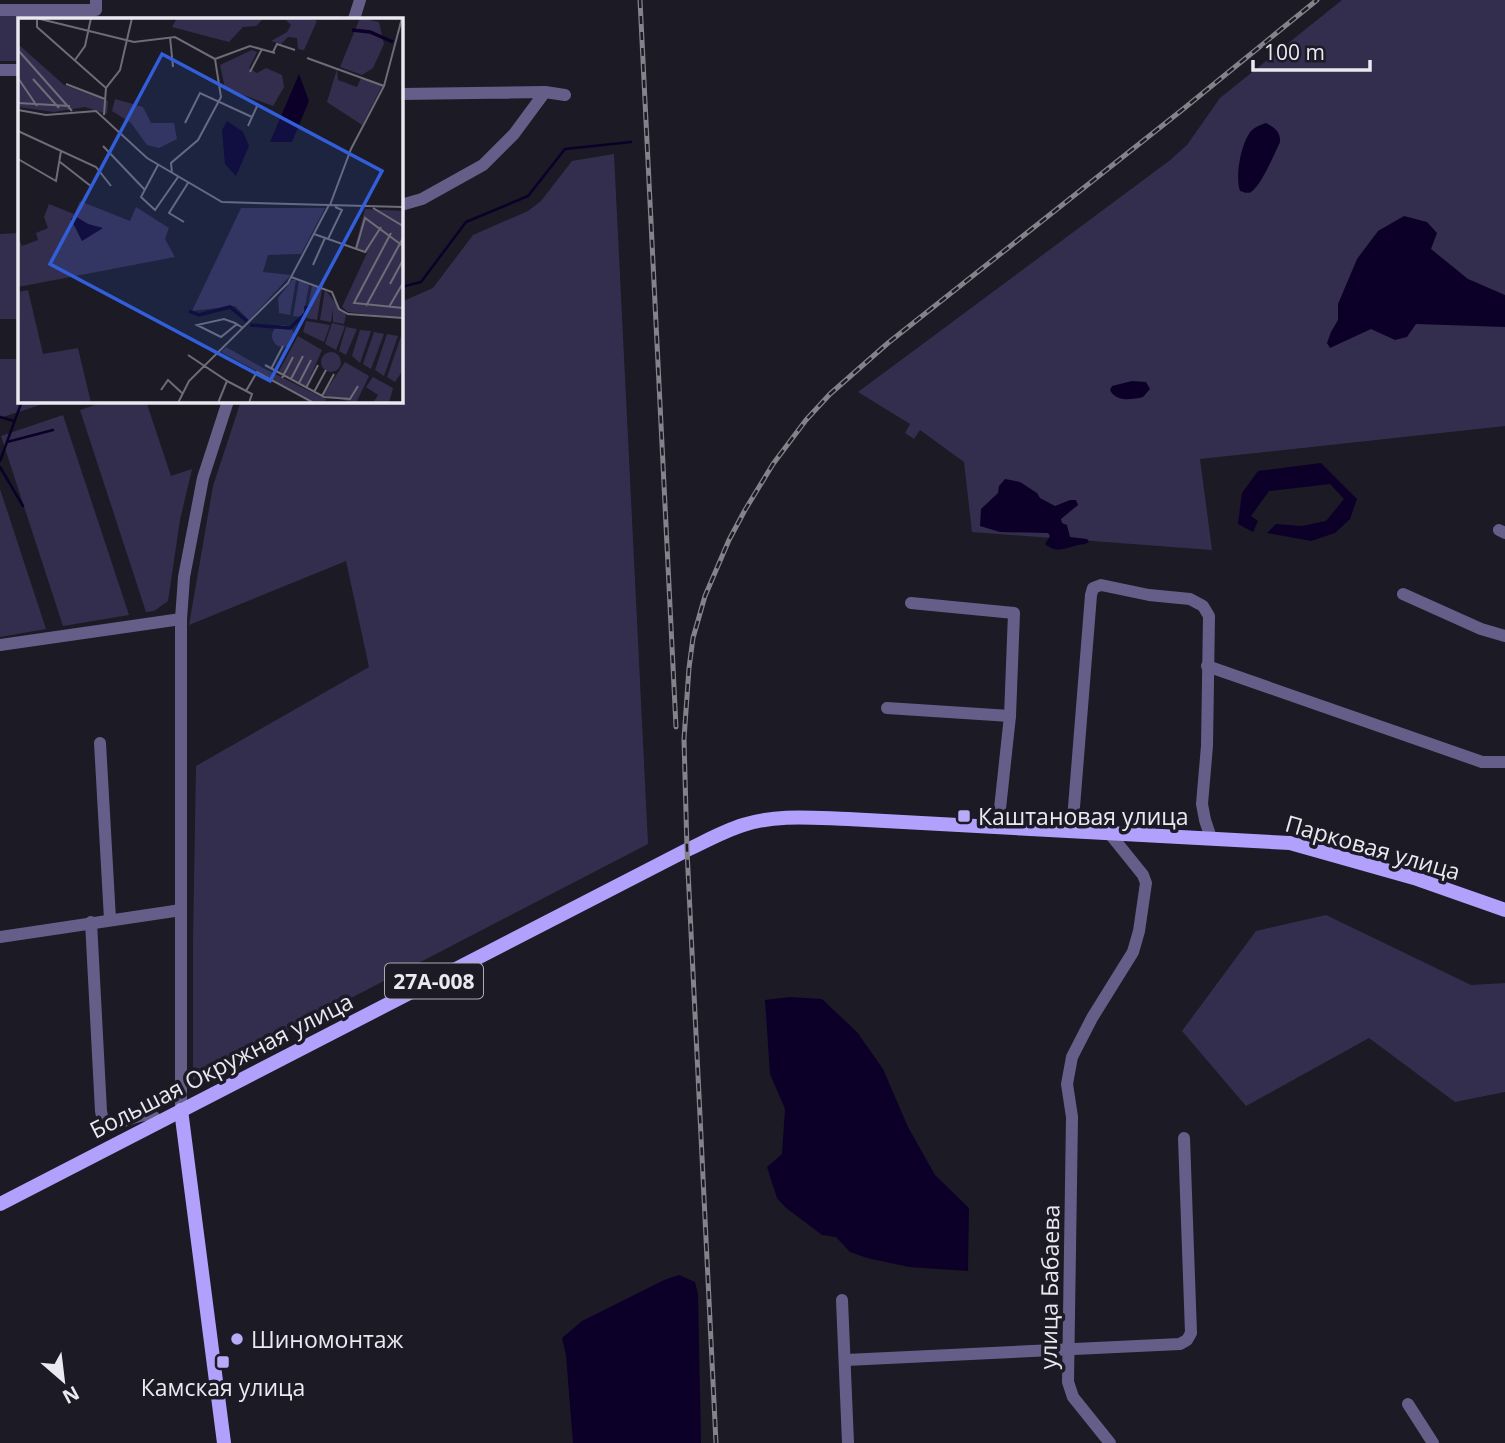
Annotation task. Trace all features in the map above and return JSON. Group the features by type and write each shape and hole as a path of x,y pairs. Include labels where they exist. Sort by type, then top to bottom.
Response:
{"main road":[{"name":"Парковая улица","path":"687,850 741,825 782,818 886,820 1290,843 1414,878 1505,910"},
{"name":"Большая Окружная улица","path":"0,1204 687,850"},
{"path":"181,1111 224,1443"}],"street":[{"path":"354,18 360,0"},
{"path":"0,10 39,5 96,5"},
{"path":"0,70 18,70"},
{"path":"402,205 422,199 483,164 514,134 545,92"},
{"path":"402,94 545,92 565,95"},
{"path":"181,1111 181,618 184,577 203,478 229,402"},
{"path":"1072,832 1091,595 1093,588 1101,585 1149,595 1190,599 1203,606 1209,616 1207,746 1202,804 1212,838"},
{"path":"1403,594 1481,629 1505,636"},
{"path":"911,603 1014,613 1010,716 998,827"},
{"path":"0,645 181,618"},
{"path":"1207,666 1482,762 1505,762"},
{"path":"887,708 1010,716"},
{"path":"100,743 110,919"},
{"name":"улица Бабаева","path":"1110,834 1143,875 1146,883 1139,931 1133,952 1092,1018 1072,1057 1067,1084 1072,1117 1068,1382 1073,1397 1110,1443"},
{"path":"0,936 181,910"},
{"path":"91,922 103,1121 108,1126 138,1115 151,1114 159,1122"},
{"path":"846,1360 1180,1344 1187,1340 1191,1333 1184,1138"},
{"path":"842,1300 848,1443"},
{"path":"1408,1404 1433,1443"}],"shaded area":[{"path":"1342,0 1505,0 1505,426 1200,459 1212,550 972,532 964,462 920,430 914,439 905,433 910,424 858,392 1169,161 1187,145 1220,98"},
{"path":"0,16 342,16 18,18 18,61 0,61"},
{"path":"1266,123 1276,130 1280,142 1255,189 1248,193 1240,191 1239,169 1244,143 1251,131"},
{"path":"614,154 648,844 193,1080 196,766 369,667 346,561 189,625 213,486 241,402 402,402 402,302 433,288 473,235 528,211 541,201 572,161"},
{"path":"1404,216 1427,222 1437,233 1431,249 1468,279 1505,295 1505,327 1416,324 1407,337 1395,340 1371,329 1330,348 1327,343 1338,320 1338,304 1357,259 1378,231"},
{"path":"18,233 18,319 0,319 0,234"},
{"path":"0,359 18,359 18,402 49,402 0,418"},
{"path":"1132,381 1146,382 1150,389 1143,397 1129,399 1116,397 1110,390 1112,386"},
{"path":"104,402 146,402 171,476 192,469 180,520 168,601 154,611 146,612 80,410"},
{"path":"63,415 129,615 63,626 1,436"},
{"path":"1321,463 1357,499 1350,519 1335,533 1311,541 1267,533 1276,524 1302,526 1326,521 1344,499 1330,484 1269,491 1251,516 1258,521 1253,532 1238,524 1242,493 1258,471"},
{"path":"1005,479 1020,482 1055,506 1076,500 1078,505 1061,519 1062,523 1067,525 1070,537 1087,539 1089,542 1057,550 1045,544 1050,536 1048,533 1000,532 980,526 981,509 998,493 999,486"},
{"path":"0,489 46,629 0,637"},
{"path":"1326,915 1471,985 1505,983 1505,1092 1455,1102 1369,1038 1246,1106 1182,1031 1256,931"},
{"path":"790,997 822,999 857,1032 883,1069 908,1127 935,1175 969,1208 968,1271 909,1267 850,1252 836,1237 822,1235 777,1198 767,1167 782,1154 785,1109 770,1074 765,1000"},
{"path":"679,1275 695,1282 698,1294 701,1443 573,1443 566,1355 562,1338 582,1321"}],"waterway":[{"path":"402,287 421,282 466,222 528,196 565,149 631,142"},
{"path":"0,461 22,402"},
{"path":"0,417 14,421"},
{"path":"7,442 53,430"},
{"path":"0,467 23,506"}],"railway":[{"path":"640,0 676,727"},
{"path":"716,1443 684,739 693,638 705,596 729,540 773,464 806,420 830,394 888,343 1317,0"}],"place":[{"name":"Каштановая улица","path":"964,816"},
{"name":"Шиномонтаж","path":"237,1339"},
{"name":"Камская улица","path":"223,1362"}]}
